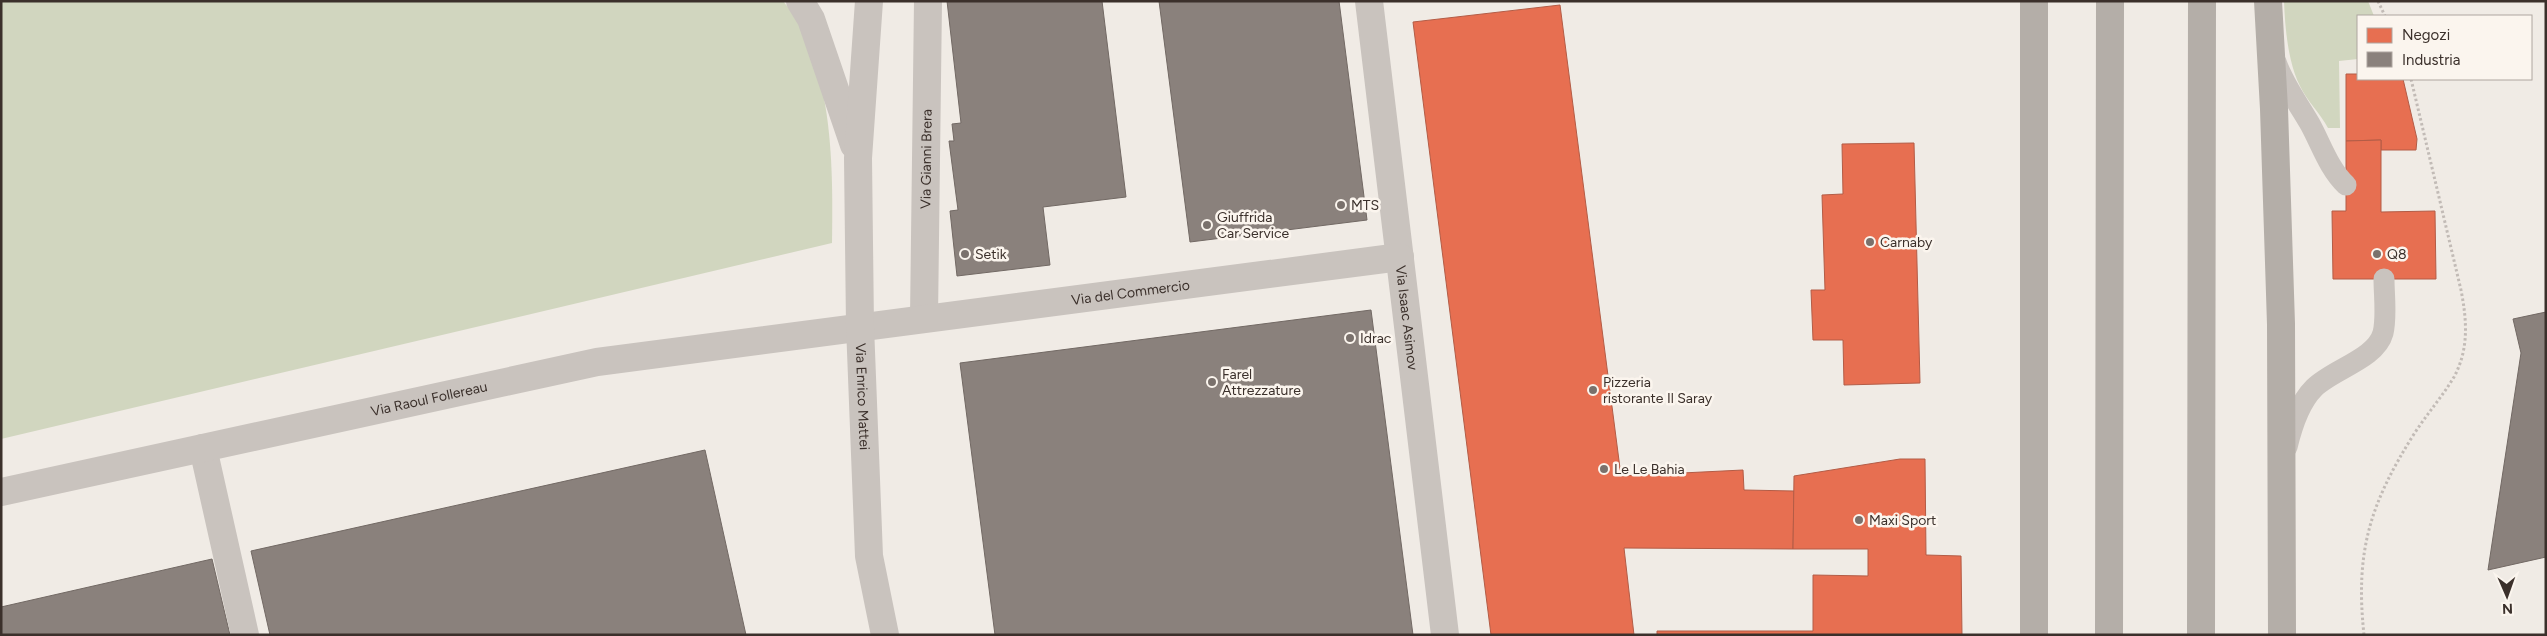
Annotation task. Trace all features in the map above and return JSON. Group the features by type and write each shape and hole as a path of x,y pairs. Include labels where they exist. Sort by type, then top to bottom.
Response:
{"highway":[{"path":"2034,1 2034,635"},
{"path":"2109,635 2110,1"},
{"path":"2201,635 2202,1"},
{"path":"2268,1 2271,34 2281,324 2282,635"}],"street":[{"name":"Via Enrico Mattei","path":"800,1 810,19 858,158"},
{"name":"Via Enrico Mattei","path":"869,1 858,158 860,326 869,556 885,635"},
{"name":"Via Gianni Brera","path":"924,318 928,1"},
{"name":"Via Isaac Asimov","path":"1369,1 1446,635"},
{"name":"Via del Commercio","path":"860,326 1400,256"},
{"name":"Via Raoul Follereau","path":"1,492 597,362 860,326"},
{"path":"203,448 245,635"}],"lane":[{"path":"2271,34 2275,61 2285,85 2308,121 2333,169 2346,184"},
{"path":"2282,492 2290,435 2300,408 2307,396 2321,382 2372,350 2383,334 2384,279"}],"path":[{"path":"2378,1 2385,15"},
{"path":"2364,635 2361,573 2366,539 2373,515 2401,454 2454,378 2466,342 2465,315 2461,290 2411,80"}],"green space":[{"path":"1,1 783,1 800,26 812,54 821,85 827,117 830,150 832,243 1,439"},
{"path":"2284,1 2368,1 2374,15 2357,15 2357,59 2339,61 2340,128 2328,128 2306,97 2296,77 2286,33"}],"building: Negozi":[{"path":"1560,5 1621,476 1743,470 1744,490 1794,491 1793,549 1624,548 1634,635 1491,635 1413,22"},
{"path":"2346,74 2357,74 2357,80 2403,80 2417,139 2416,150 2381,150 2381,140 2346,141"},
{"path":"2381,140 2381,212 2435,211 2436,279 2333,279 2332,211 2346,211 2346,141"},
{"name":"Carnaby","path":"1914,143 1920,383 1844,385 1843,340 1813,340 1811,290 1825,290 1822,195 1843,194 1842,144"},
{"name":"Maxi Sport","path":"1900,459 1925,459 1926,555 1961,556 1962,635 1657,635 1657,631 1813,631 1813,575 1868,576 1868,549 1793,549 1794,476"}],"building: Industria":[{"path":"947,1 1102,1 1126,197 1043,207 1050,265 957,276 950,211 958,210 949,141 954,141 952,124 961,123"},
{"path":"1159,1 1339,1 1367,220 1190,242"},
{"path":"1371,310 1413,635 995,635 960,363"},
{"path":"2546,312 2546,557 2488,570 2521,353 2513,319"},
{"path":"705,450 746,635 270,635 251,551"},
{"path":"212,559 230,635 1,635 1,607"}],"place":[{"name":"MTS","path":"1341,205"},
{"name":"Giuffrida Car Service","path":"1207,225"},
{"name":"Carnaby","path":"1870,242"},
{"name":"Setik","path":"965,254"},
{"name":"Q8","path":"2377,254"},
{"name":"Idrac","path":"1350,338"},
{"name":"Farel Attrezzature","path":"1212,382"},
{"name":"Pizzeria ristorante Il Saray","path":"1593,390"},
{"name":"Le Le Bahia","path":"1604,469"},
{"name":"Maxi Sport","path":"1859,520"}]}
